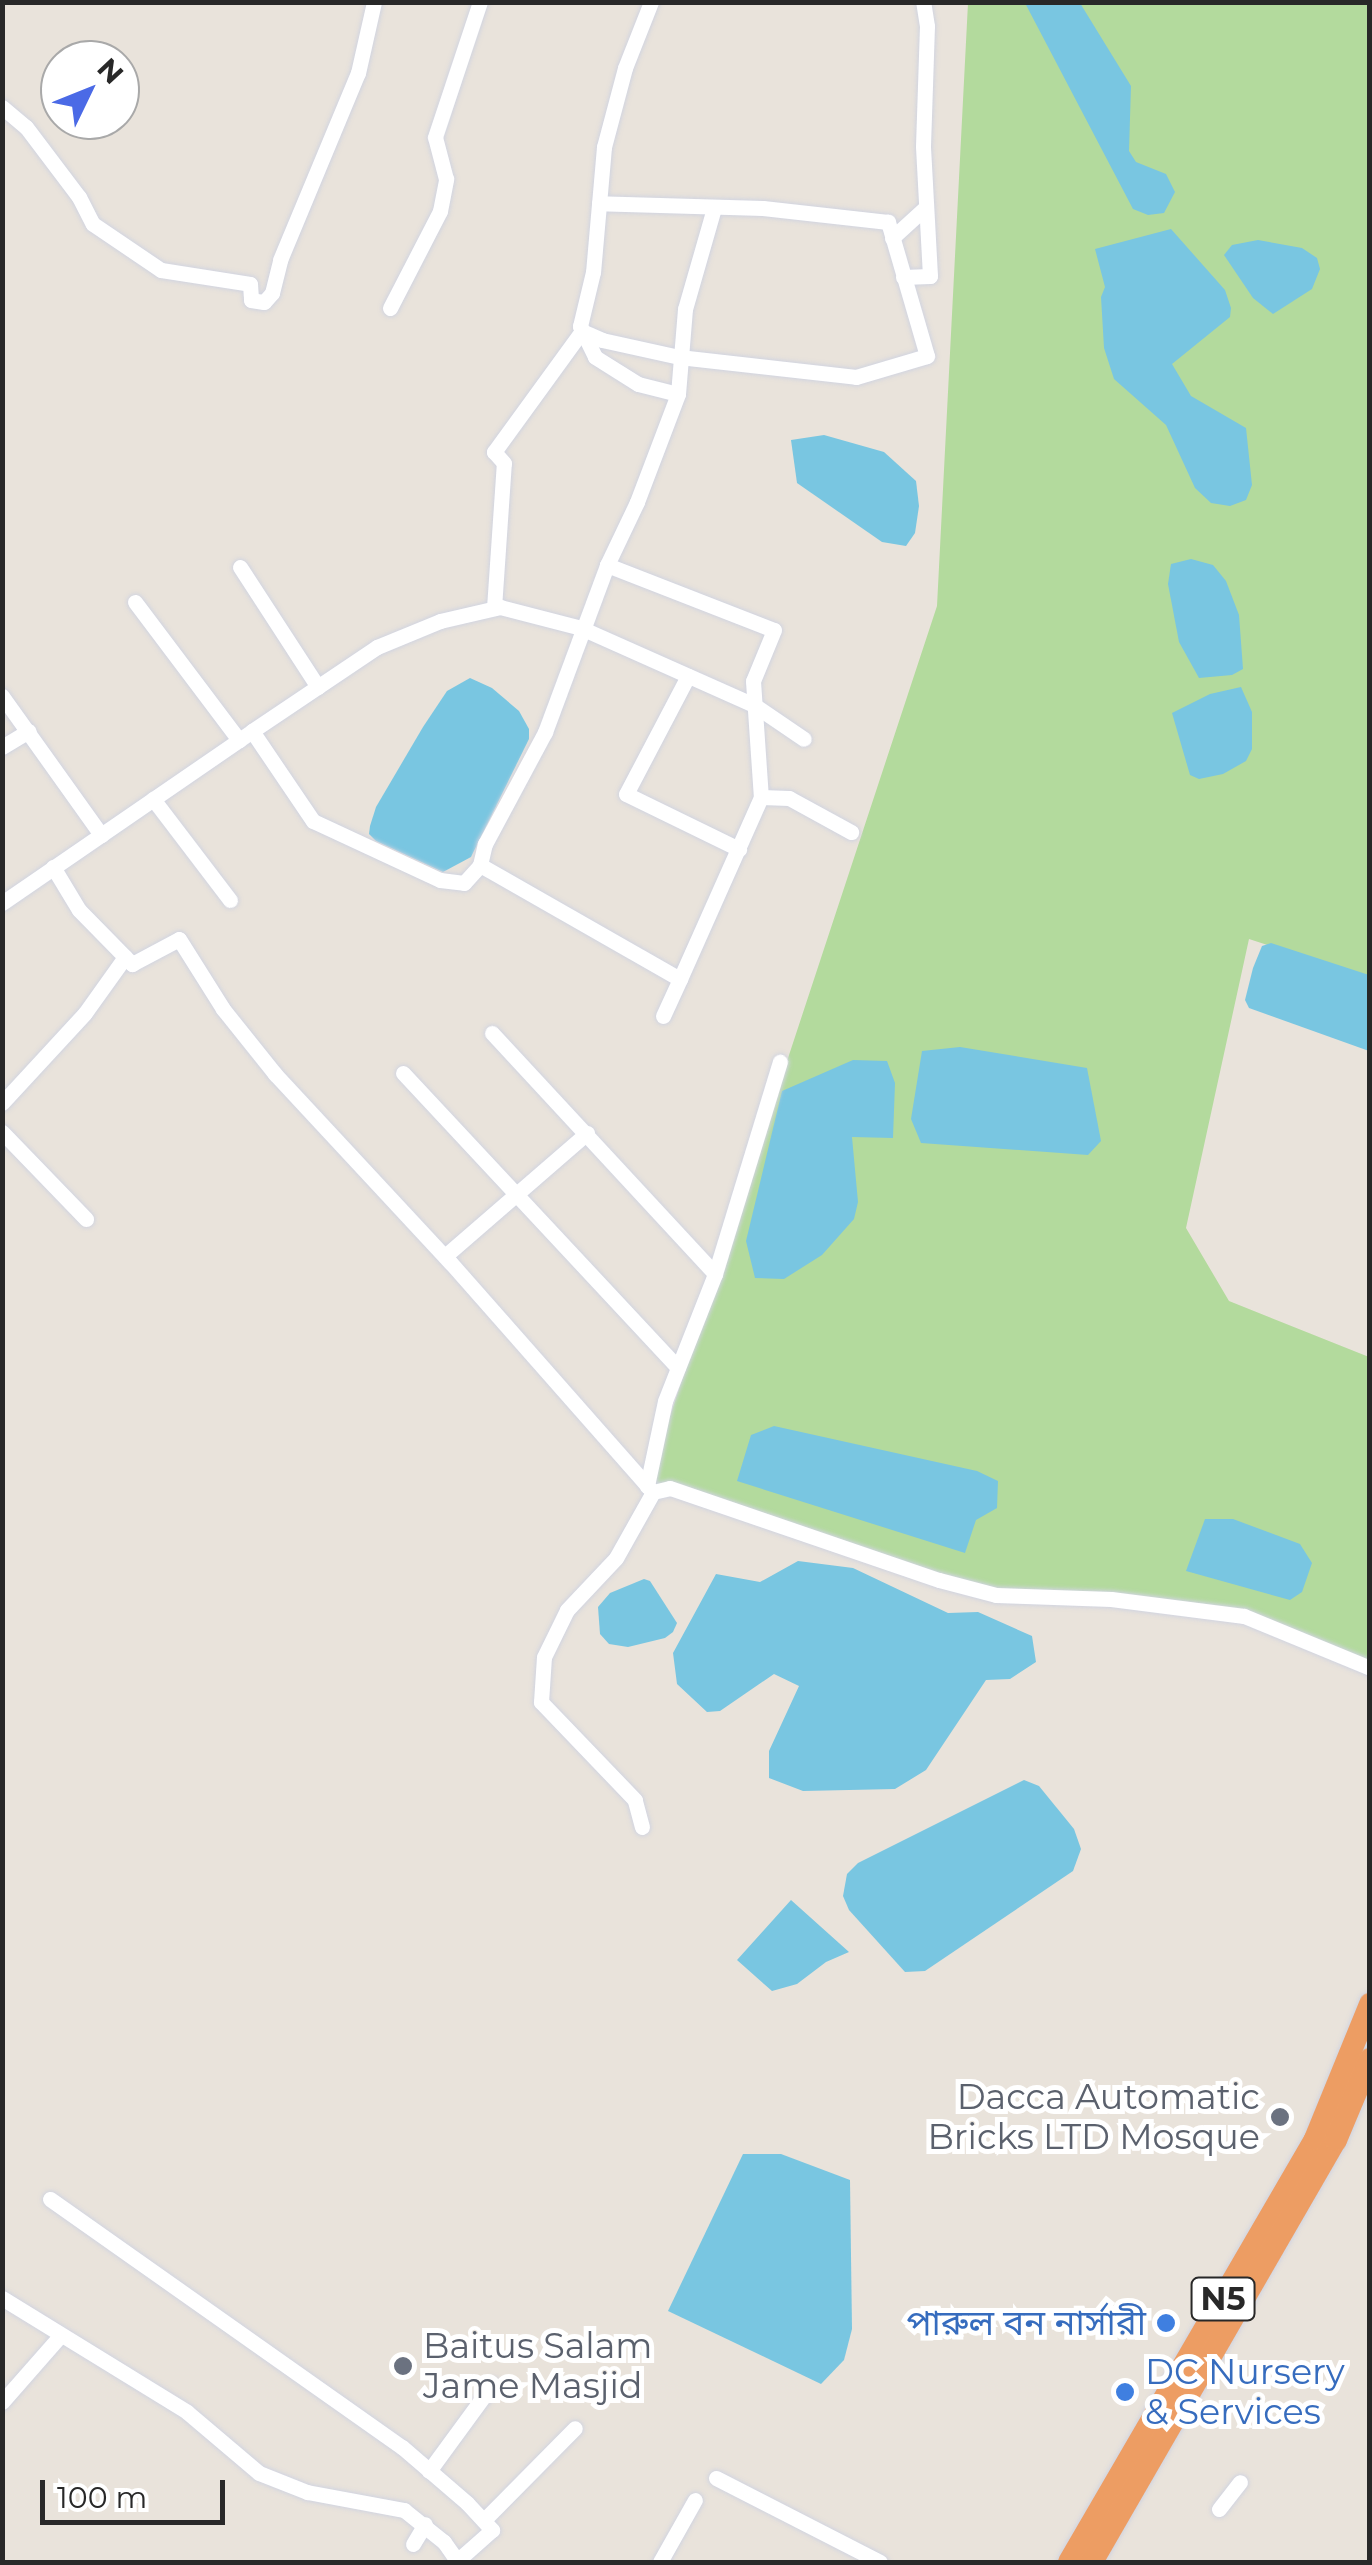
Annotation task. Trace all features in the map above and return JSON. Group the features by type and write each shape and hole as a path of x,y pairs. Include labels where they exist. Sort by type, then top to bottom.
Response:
{"highway":[{"name":"N5","path":"1069,2562 1316,2139 1370,2004"},
{"name":"N5","path":"1092,2562 1327,2156 1370,2059"}],"street":[{"path":"4,114 26,127 79,197 93,224 161,270 250,284 251,300 264,302 272,292 280,260 358,73 374,2"},
{"path":"390,308 440,212 446,180 435,137 480,2"},
{"path":"494,608 504,463 494,452 582,330 594,272 604,147 620,84 651,2"},
{"path":"903,276 930,276 926,207 927,26 923,2"},
{"path":"582,330 602,340 679,358 856,377 927,356 888,222 763,208 599,203"},
{"path":"892,238 926,207"},
{"path":"136,602 313,820 440,880 464,883 480,866 486,844 545,732 581,628 637,502 678,394 685,309 714,208"},
{"path":"582,330 594,358 638,384 678,394"},
{"path":"607,565 774,630 753,681 760,797 663,1016"},
{"path":"240,567 318,687"},
{"path":"2,903 377,648 440,621 494,608 581,628 754,706 804,739"},
{"path":"688,676 626,794 739,849"},
{"path":"2,696 101,834"},
{"path":"2,747 29,731"},
{"path":"760,797 789,798 852,832"},
{"path":"153,799 230,900"},
{"path":"480,866 680,979"},
{"path":"54,867 79,910 132,964 179,939 224,1008 275,1074 445,1256 650,1489"},
{"path":"2,1102 85,1012 125,957"},
{"path":"492,1033 715,1274"},
{"path":"642,1827 634,1800 541,1702 544,1657 566,1610 616,1558 650,1489 665,1402 715,1274 780,1062"},
{"path":"403,1074 678,1368"},
{"path":"2,1132 86,1219"},
{"path":"445,1256 587,1133"},
{"path":"650,1489 670,1488 938,1580 996,1595 1110,1599 1244,1616 1370,1668"},
{"path":"2,2298 187,2412 269,2478 307,2492 404,2510 425,2524 458,2562 490,2533 484,2520 402,2447 50,2199"},
{"path":"2,2402 60,2336"},
{"path":"429,2471 492,2385"},
{"path":"484,2520 575,2428"},
{"path":"716,2478 880,2562"},
{"path":"1219,2509 1240,2482"},
{"path":"660,2562 696,2500"},
{"path":"412,2544 425,2524"}],"green space":[{"path":"968,3 1369,3 1369,978 1249,939 1186,1228 1229,1301 1369,1357 1369,1671 1244,1616 963,1586 647,1486 937,606"}],"water":[{"path":"1025,3 1080,3 1131,86 1129,151 1136,162 1166,174 1175,192 1164,213 1148,215 1133,209"},
{"path":"1171,229 1225,290 1231,308 1230,317 1172,364 1191,396 1246,428 1252,485 1246,500 1230,506 1211,503 1195,488 1166,425 1114,379 1104,348 1101,297 1105,287 1095,249"},
{"path":"1258,240 1302,248 1317,258 1320,269 1312,289 1273,314 1253,298 1224,255 1232,245"},
{"path":"824,435 884,452 916,481 919,506 915,533 906,546 882,542 797,483 791,440"},
{"path":"1191,559 1213,565 1226,581 1239,615 1243,669 1232,675 1199,678 1179,642 1168,584 1171,564"},
{"path":"470,678 492,688 519,711 529,729 529,739 471,857 443,872 376,841 369,834 370,826 376,807 447,691"},
{"path":"1241,687 1252,712 1252,749 1246,761 1223,774 1199,779 1190,775 1172,713 1210,694"},
{"path":"1271,943 1369,975 1369,1051 1249,1008 1245,1000 1253,968 1262,946"},
{"path":"960,1047 1087,1068 1101,1141 1088,1155 921,1143 911,1119 922,1051"},
{"path":"853,1060 887,1061 895,1083 893,1138 852,1137 858,1202 854,1219 822,1255 784,1279 755,1278 746,1241 782,1091"},
{"path":"774,1426 977,1471 998,1481 997,1508 976,1520 965,1553 737,1481 751,1435"},
{"path":"1205,1519 1233,1519 1300,1544 1312,1563 1302,1592 1290,1600 1186,1571"},
{"path":"798,1561 853,1568 948,1613 978,1612 1032,1636 1036,1662 1010,1679 986,1680 926,1770 895,1789 803,1791 769,1778 769,1751 799,1686 774,1674 720,1711 707,1712 677,1684 673,1653 716,1574 760,1582"},
{"path":"644,1579 650,1581 677,1623 673,1632 665,1638 628,1647 609,1644 600,1634 598,1607 610,1593"},
{"path":"1024,1780 1039,1786 1074,1829 1081,1849 1073,1871 925,1971 905,1972 849,1910 843,1896 847,1874 858,1863"},
{"path":"791,1900 849,1952 826,1962 797,1984 772,1991 737,1960"},
{"path":"743,2154 781,2154 850,2180 852,2329 844,2360 821,2384 668,2311"}],"place":[{"name":"Dacca Automatic Bricks LTD Mosque","path":"1280,2117"},
{"name":"পারুল বন নার্সারী","path":"1166,2323"},
{"name":"Baitus Salam Jame Masjid","path":"403,2366"},
{"name":"DC Nursery & Services","path":"1125,2392"}]}
